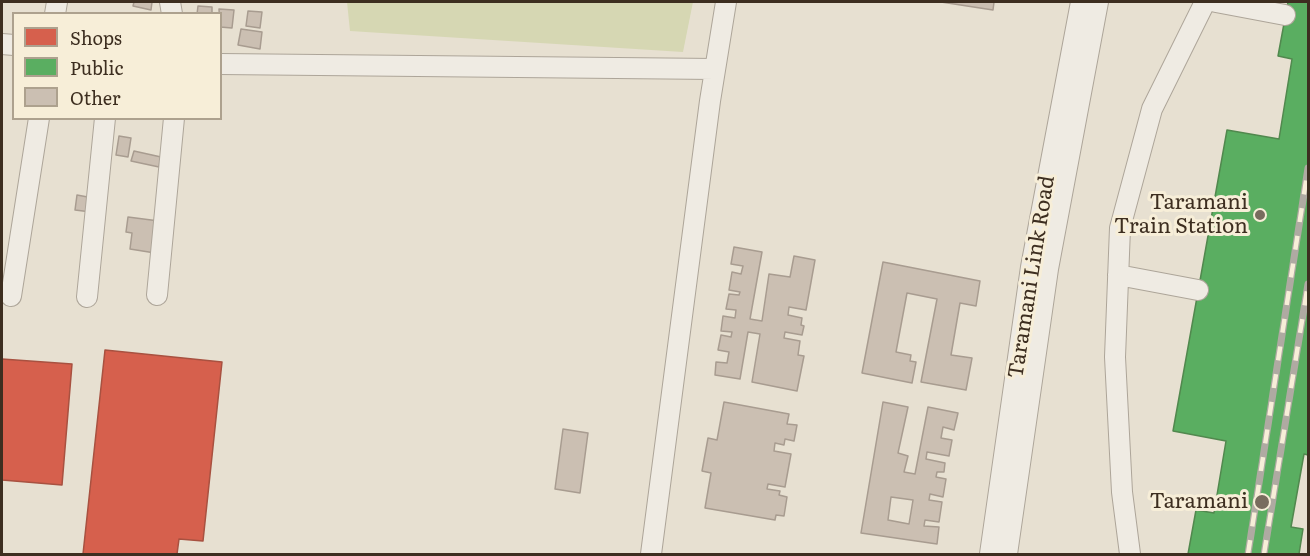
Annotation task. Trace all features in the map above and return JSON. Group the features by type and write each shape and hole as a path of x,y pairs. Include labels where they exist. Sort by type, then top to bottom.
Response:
{"street":[{"path":"651,555 715,69 726,2"},
{"name":"Taramani Link Road","path":"990,555 1031,267 1081,2"},
{"name":"Taramani Link Road","path":"1007,555 1048,269 1098,2"},
{"path":"1130,555 1122,492 1115,357 1120,228 1152,109 1205,2"},
{"path":"1216,2 1285,15"},
{"path":"222,64 715,69"},
{"path":"11,296 39,120"},
{"path":"87,297 105,120"},
{"path":"157,295 174,120"},
{"path":"1118,275 1198,290"}],"green space":[{"path":"347,2 693,2 683,52 350,31"}],"building: Shops":[{"path":"105,350 222,362 203,541 179,539 177,554 83,554"},
{"path":"2,359 72,364 62,485 2,480"}],"building: Public":[{"name":"Taramani Train Station","path":"1288,2 1308,2 1308,455 1304,454 1291,527 1303,529 1299,554 1188,554 1196,510 1214,513 1226,441 1173,431 1227,130 1279,139 1292,59 1278,56"}],"building: Other":[{"path":"134,2 152,2 151,10 133,6"},
{"path":"941,2 994,2 993,10"},
{"path":"198,6 212,7 212,12 197,12"},
{"path":"219,9 234,10 232,28 222,27 222,12 219,12"},
{"path":"248,11 262,12 260,28 246,26"},
{"path":"241,29 262,32 260,49 238,45"},
{"path":"119,136 131,138 128,157 116,155"},
{"path":"134,151 161,157 159,167 131,161"},
{"path":"77,195 93,198 91,212 75,210"},
{"path":"128,217 159,221 155,253 130,249 132,233 126,232"},
{"path":"734,247 762,252 750,319 762,321 769,274 790,277 794,256 815,260 806,310 789,307 788,315 802,318 801,325 804,326 802,335 785,332 784,338 800,341 798,355 804,356 797,391 752,382 760,334 748,332 740,379 715,375 716,362 727,363 729,352 718,350 721,335 731,337 732,332 721,331 723,316 735,318 736,310 726,309 729,294 739,295 740,292 729,290 732,272 741,274 743,266 731,264"},
{"path":"883,262 980,281 976,306 960,303 951,355 972,358 966,390 921,382 937,299 907,293 896,352 911,355 910,361 916,362 912,383 862,373"},
{"path":"724,402 789,414 787,424 797,425 794,441 785,439 784,445 775,443 774,451 791,454 785,487 768,484 767,489 780,491 779,495 787,497 784,516 776,515 775,520 705,508 711,473 702,471 708,438 717,440"},
{"path":"883,402 908,407 898,453 908,456 904,472 915,474 928,407 958,413 954,430 943,427 941,438 952,440 949,456 927,452 926,459 945,463 944,472 937,472 936,477 946,479 943,497 930,494 929,500 942,502 939,522 925,520 924,526 939,527 937,544 861,533","holes":["891,497 913,500 909,524 888,520"]},
{"path":"563,429 588,433 580,493 555,489"}],"railway":[{"path":"1248,554 1308,168"},
{"path":"1264,554 1308,284"}],"place":[{"name":"Taramani Train Station","path":"1260,215"},
{"name":"Taramani","path":"1262,502"}]}
